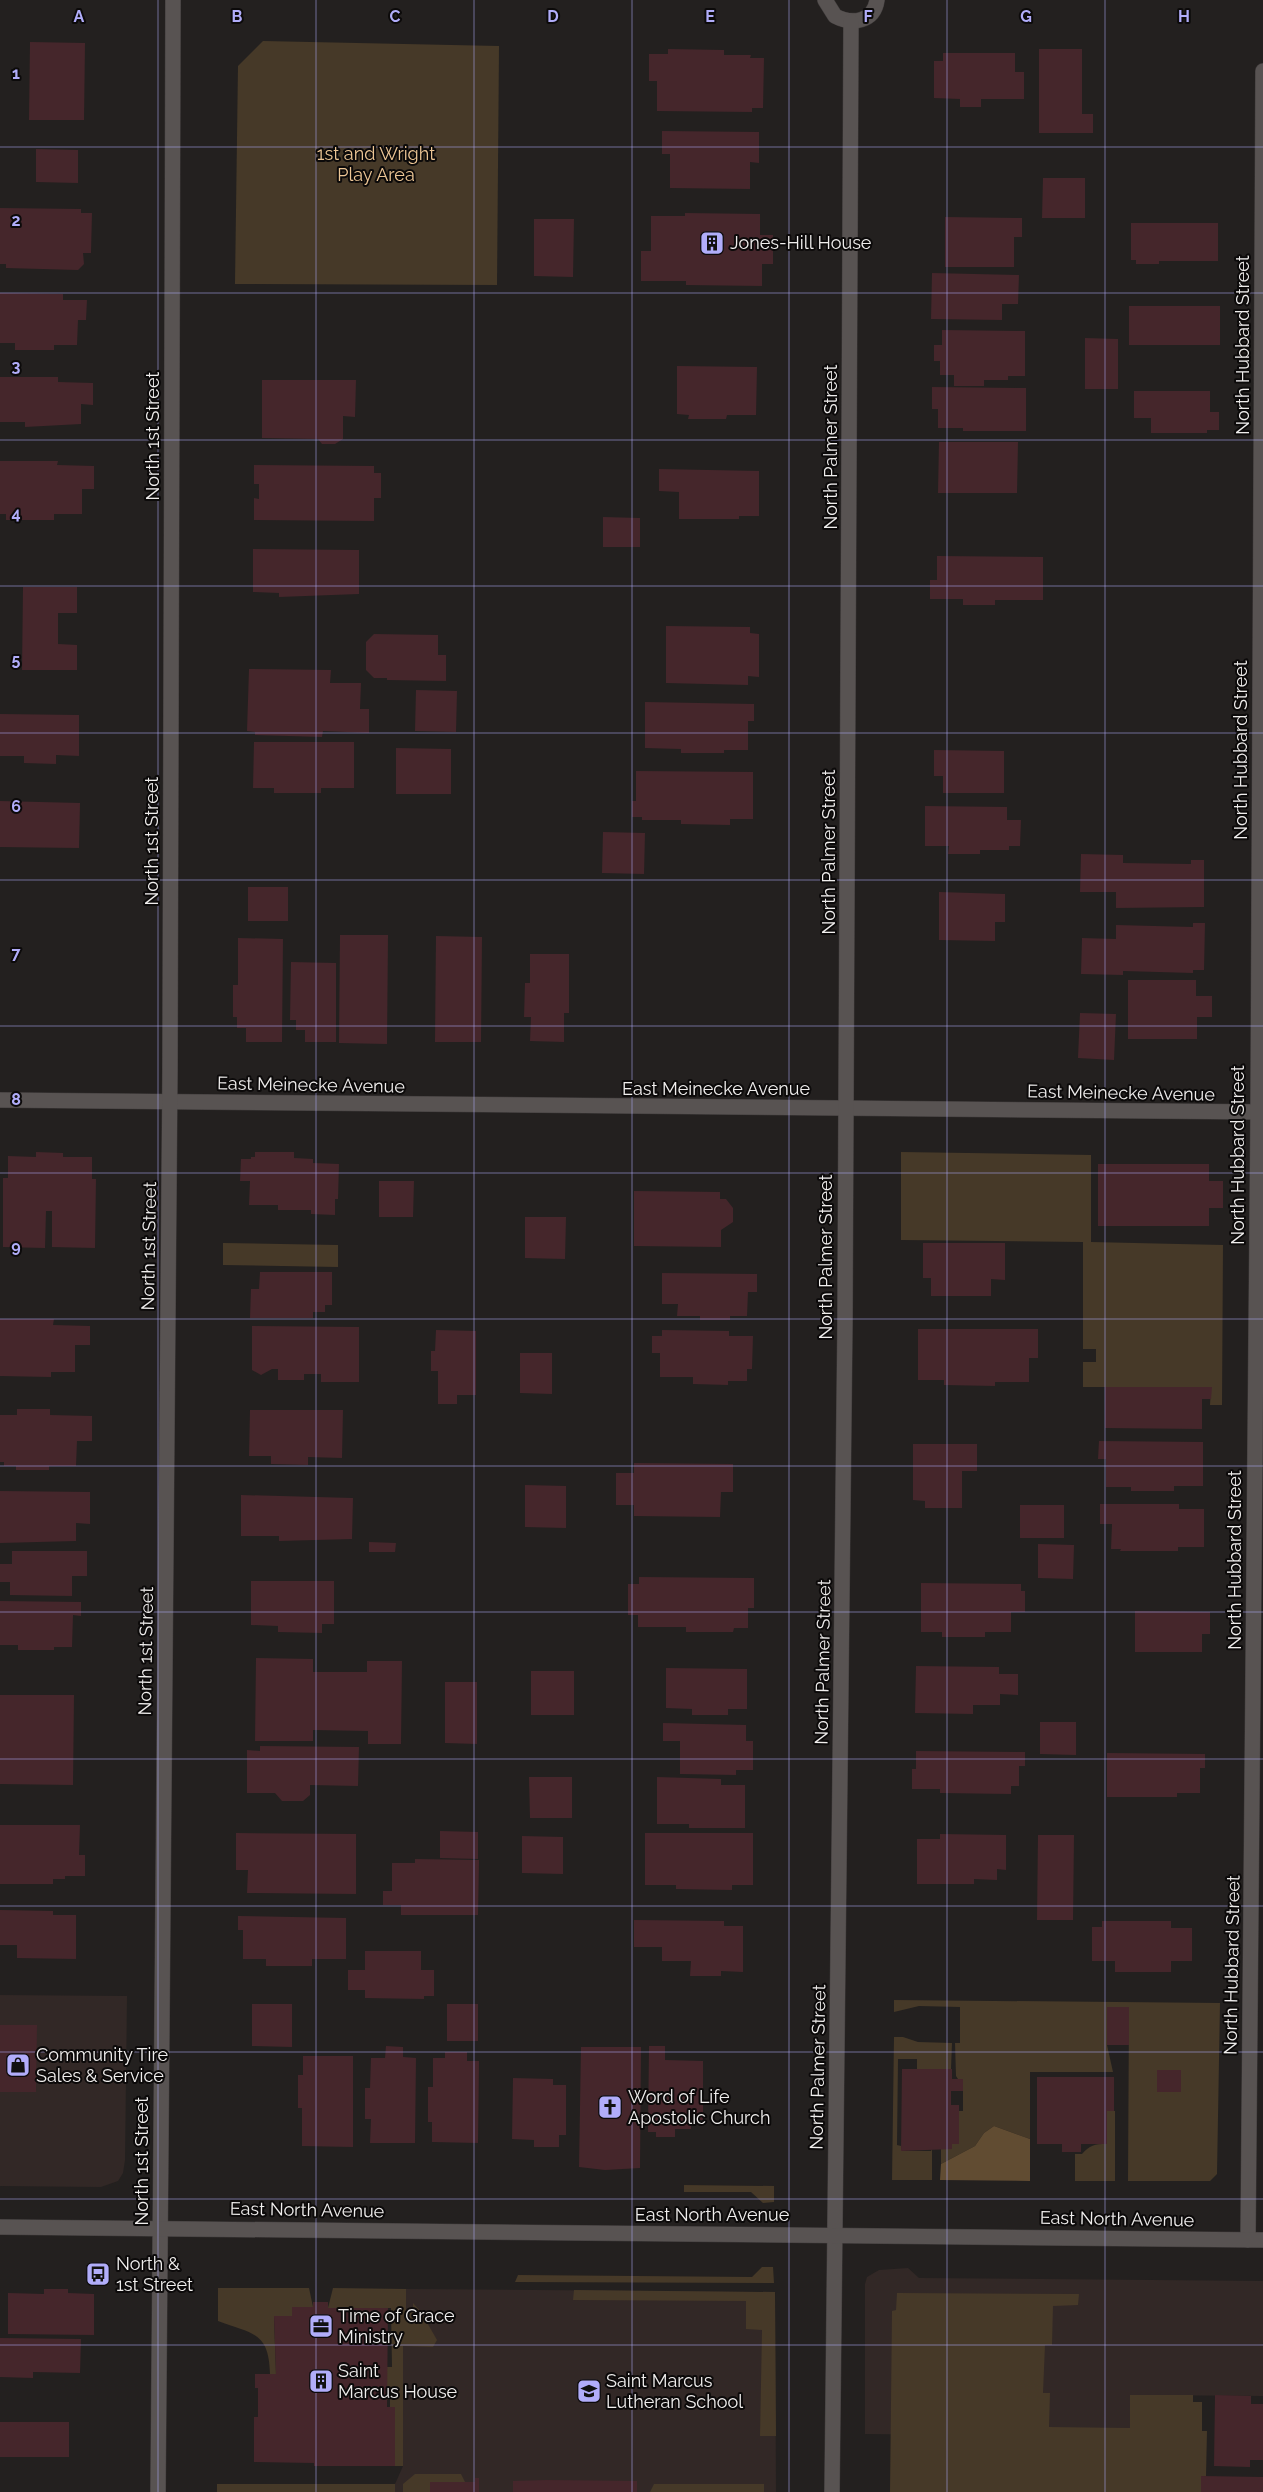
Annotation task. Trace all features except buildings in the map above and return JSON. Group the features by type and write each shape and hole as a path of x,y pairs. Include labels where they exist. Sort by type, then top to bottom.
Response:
{"street":[{"name":"North 1st Street","path":"158,2492 169,1102 173,0"},
{"path":"825,0 835,16 851,22 867,17 873,11 877,0"},
{"name":"North Palmer Street","path":"832,2492 846,1108 851,22"},
{"name":"North Hubbard Street","path":"1256,2240 1263,71"},
{"name":"East Meinecke Avenue","path":"0,1100 1260,1112"},
{"name":"East North Avenue","path":"0,2227 160,2227 1256,2240"}],"shaded area":[{"path":"0,1995 127,1996 125,2160 123,2173 118,2181 101,2187 0,2186"},
{"path":"994,2126 1030,2139 1030,2181 940,2180 941,2164 975,2146 984,2133"},
{"path":"908,2268 919,2278 1263,2281 1263,2396 1135,2395 1134,2437 865,2434 865,2284 867,2277 879,2270"},
{"name":"Saint Marcus Lutheran School","path":"403,2289 775,2292 776,2492 217,2492 217,2484 395,2484 403,2466"}],"green space":[{"name":"1st and Wright Play Area","path":"263,41 499,46 497,285 235,284 238,66"},
{"path":"901,1152 1091,1155 1091,1242 1223,1245 1222,1405 1210,1405 1211,1387 1083,1387 1083,1362 1096,1362 1096,1349 1083,1349 1083,1242 901,1240"},
{"path":"223,1243 338,1245 338,1267 223,1265"},
{"path":"894,2000 1220,2003 1217,2174 1210,2181 1128,2181 1129,2007 1107,2007 1107,2045 1113,2072 1030,2072 1030,2139 994,2126 984,2133 975,2146 941,2164 941,2149 951,2149 952,2144 959,2144 959,2111 963,2111 963,2079 958,2079 956,2076 955,2043 960,2043 960,2007 919,2006 894,2012"},
{"path":"894,2037 903,2037 918,2042 952,2043 951,2069 917,2069 917,2059 898,2059 897,2145 901,2146 902,2151 931,2151 932,2149 932,2180 892,2180"},
{"path":"1107,2111 1115,2111 1115,2181 1075,2181 1075,2154 1082,2154 1087,2149 1099,2144 1107,2144"},
{"path":"684,2185 774,2186 774,2202 763,2203 751,2192 684,2192"},
{"path":"762,2267 773,2267 774,2283 515,2282 518,2275 752,2277"},
{"path":"218,2288 309,2288 313,2307 292,2316 274,2317 276,2374 270,2374 266,2350 257,2337 250,2332 218,2321"},
{"path":"333,2288 406,2289 406,2310 413,2310 413,2303 421,2312 437,2340 433,2347 403,2346 403,2466 395,2466 395,2407 390,2407 390,2400 387,2400 387,2367 392,2367 391,2308 328,2308"},
{"path":"574,2290 775,2292 776,2436 760,2436 762,2330 746,2329 746,2301 573,2300"},
{"path":"897,2293 1079,2294 1078,2305 1053,2306 1052,2345 1045,2345 1043,2393 1050,2393 1049,2427 1130,2428 1130,2395 1193,2395 1193,2402 1202,2402 1202,2431 1207,2431 1206,2476 1201,2476 1201,2492 890,2492 892,2311 896,2310"},
{"path":"415,2474 461,2474 465,2482 431,2482 430,2492 403,2492 403,2484"},
{"path":"217,2484 395,2484 395,2492 217,2492"},
{"path":"654,2484 764,2484 764,2492 650,2492"}],"place":[{"name":"Jones-Hill House","path":"712,243"},
{"name":"Community Tire Sales & Service","path":"18,2065"},
{"name":"Word of Life Apostolic Church","path":"610,2107"},
{"name":"North & 1st Street","path":"98,2274"},
{"name":"Time of Grace Ministry","path":"321,2326"},
{"name":"Saint Marcus House","path":"321,2381"},
{"name":"Saint Marcus Lutheran School","path":"589,2391"}]}
